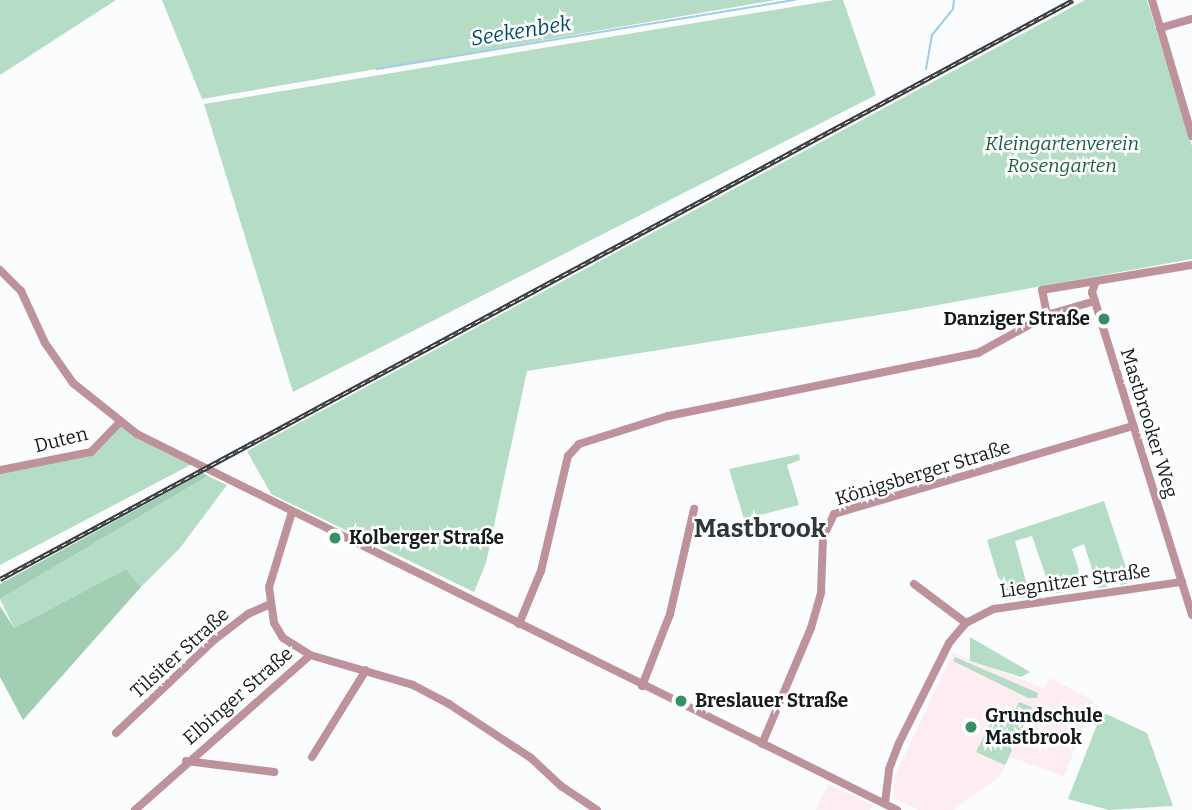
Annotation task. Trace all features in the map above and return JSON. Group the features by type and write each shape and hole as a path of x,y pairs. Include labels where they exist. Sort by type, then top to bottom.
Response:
{"street":[{"path":"1152,0 1192,136"},
{"path":"1160,28 1192,19"},
{"path":"1048,315 1042,290 1192,265"},
{"path":"0,270 21,290 45,343 73,383 119,423 292,512 897,810"},
{"name":"Mastbrooker Weg","path":"1096,281 1095,301 1192,615"},
{"path":"519,624 541,571 568,456 579,444 668,416 978,353 1048,315 1095,301"},
{"name":"Duten","path":"0,470 91,452 119,423"},
{"name":"Königsberger Straße","path":"762,744 811,628 821,592 823,537 834,514 1133,426"},
{"path":"642,686 670,614 694,509"},
{"path":"292,512 273,565 270,604 283,638 310,654 413,685 459,710 531,758 561,786 597,810"},
{"name":"Liegnitzer Straße","path":"885,803 889,769 899,743 949,643 966,623 994,609 1182,582"},
{"path":"914,584 966,623"},
{"name":"Tilsiter Straße","path":"116,733 214,640 248,614 270,604"},
{"name":"Elbinger Straße","path":"135,810 186,761 310,654"},
{"path":"312,757 366,670"},
{"path":"186,761 274,772"}],"shaded area":[{"name":"Grundschule Mastbrook","path":"953,653 1044,688 1050,678 1094,701 1064,776 1010,757 1000,776 954,810 918,810 893,798 895,775"},
{"path":"828,784 873,805 870,810 816,810"}],"green space":[{"path":"0,0 116,0 0,75"},
{"path":"162,0 776,0 202,99"},
{"path":"843,0 876,95 293,392 204,104"},
{"name":"Kleingartenverein Rosengarten","path":"1085,0 1147,0 1192,146 1192,259 904,311 527,371 486,563 474,592 271,494 247,451"},
{"path":"119,423 194,463 0,565 0,470 91,452"},
{"path":"799,454 800,460 787,465 799,505 744,519 729,469"},
{"path":"203,473 208,476 0,599 0,584"},
{"path":"208,476 227,485 180,548 141,587 126,569 14,628 0,599"},
{"path":"1104,501 1131,583 1121,585 1116,572 1103,575 1107,587 1098,588 1084,544 1072,549 1085,588 1052,594 1032,536 1015,541 1030,596 1005,601 987,540"},
{"path":"126,569 141,587 23,720 0,677 0,606 14,628"},
{"path":"970,637 1030,672 1021,677 970,661"},
{"path":"955,657 1038,693 1037,698 1028,698 953,661"},
{"path":"1019,702 1032,707 1005,765 976,752 994,717 989,715 992,707 1012,716"},
{"path":"1102,712 1147,733 1173,806 1109,810 1068,799"}],"waterway":[{"name":"Seekenbek","path":"377,69 795,0"},
{"path":"926,69 932,35 953,9 954,0"}],"railway":[{"path":"0,579 1073,0"}],"place":[{"name":"Danziger Straße","path":"1104,319"},
{"name":"Kolberger Straße","path":"335,538"},
{"name":"Breslauer Straße","path":"681,701"},
{"name":"Grundschule Mastbrook","path":"971,727"}],"district":[{"name":"Mastbrook","path":"760,529"}]}
